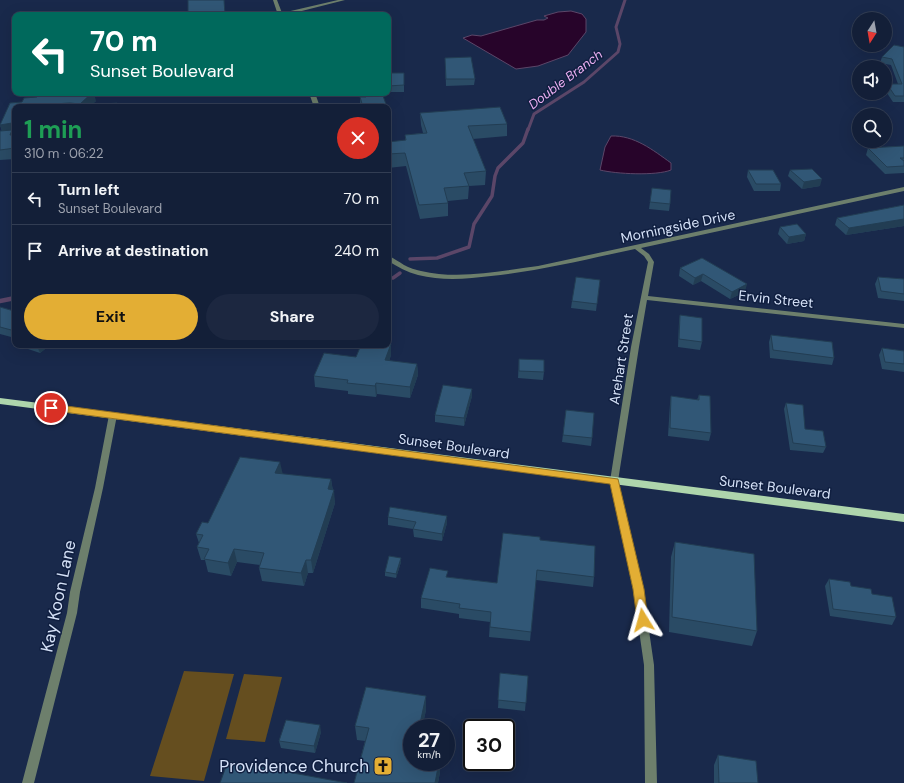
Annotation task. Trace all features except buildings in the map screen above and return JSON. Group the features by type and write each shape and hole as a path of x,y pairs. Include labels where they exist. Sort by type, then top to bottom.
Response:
{"main road":[{"name":"Sunset Boulevard","path":"0,401 904,518"}],"street":[{"path":"275,0 280,12"},
{"path":"293,12 343,0"},
{"name":"Morningside Drive","path":"391,260 404,267 436,275 488,275 538,268 904,190"},
{"name":"Arehart Street","path":"614,481 635,347 651,262 647,255 636,247"},
{"name":"Ervin Street","path":"644,298 904,326"},
{"name":"Kay Koon Lane","path":"28,783 72,613 75,592 99,488 113,415"},
{"path":"614,481 638,589 649,665 651,783"}],"shaded area":[{"path":"571,11 582,14 586,19 586,32 568,55 538,66 516,69 463,38 472,35 481,36 537,20 544,20 548,18 544,16 558,12"},
{"path":"611,136 628,138 643,144 671,163 671,170 656,173 636,174 616,173 600,170 605,147"},
{"path":"184,671 234,674 204,781 150,776"},
{"path":"244,674 282,677 265,742 226,739"}],"waterway":[{"name":"Double Branch","path":"528,130 534,114 584,82 618,52 620,44 616,27 625,0"},
{"name":"Double Branch","path":"410,259 437,258 469,247 474,224 492,196 495,176 498,168 523,143 528,129"},
{"name":"Double Branch","path":"391,278 400,273"},
{"name":"Double Branch","path":"0,301 12,299"}],"place":[{"name":"Providence Church","path":"383,766"}],"route":[{"path":"51,408 170,422 614,481 638,589 643,620"}]}
